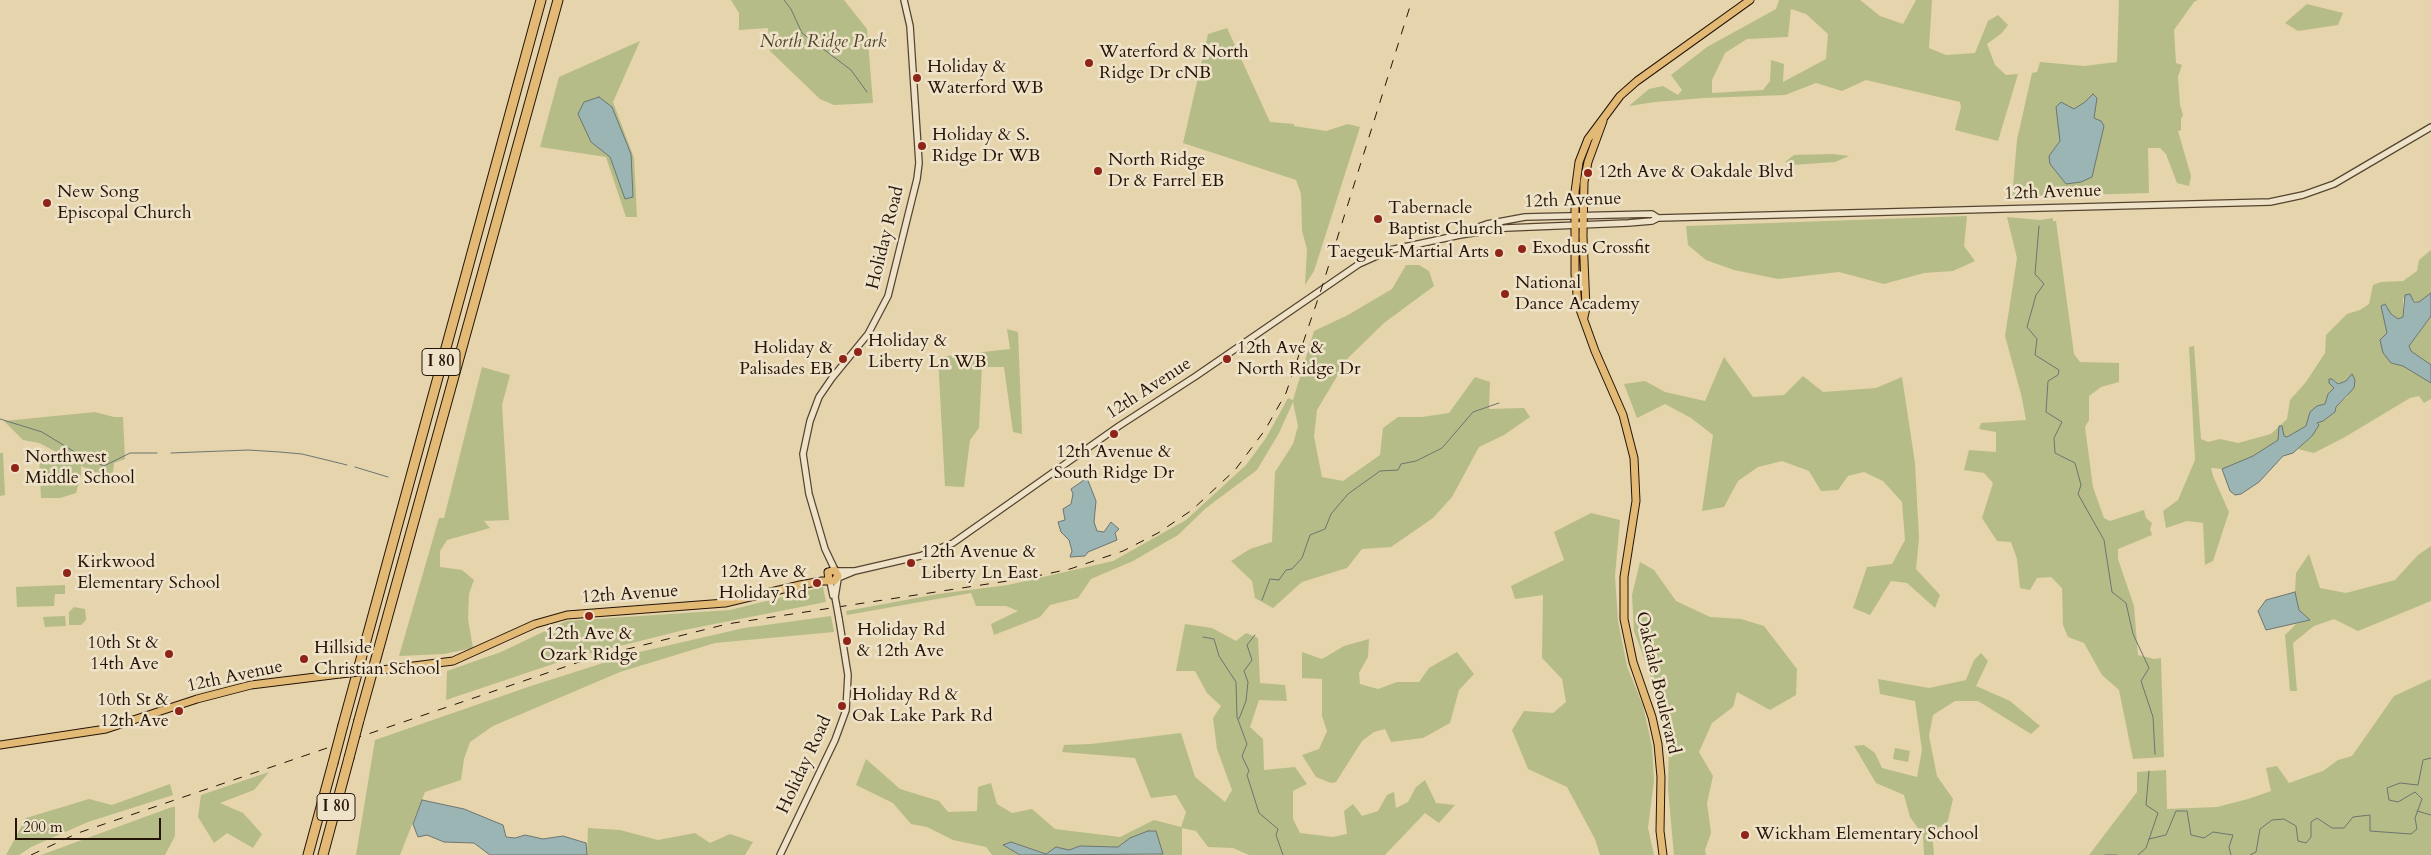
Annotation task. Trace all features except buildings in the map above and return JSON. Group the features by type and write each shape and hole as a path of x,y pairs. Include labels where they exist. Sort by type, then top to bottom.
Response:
{"highway":[{"name":"I 80","path":"308,855 541,0"},
{"name":"I 80","path":"323,855 558,0"}],"main road":[{"name":"Oakdale Boulevard","path":"1662,855 1660,831 1661,777 1658,744 1652,717 1633,662 1624,618 1624,577 1636,501 1634,458 1623,415 1595,351 1578,304 1573,224 1577,175 1583,151 1595,127 1637,81 1750,0"},
{"name":"Oakdale Boulevard","path":"1584,317 1586,308 1583,216 1586,172 1605,115"},
{"name":"12th Avenue","path":"0,745 106,729 197,699 251,685 453,662 535,624 567,615 725,603 832,576"}],"street":[{"name":"Holiday Road","path":"780,855 835,740 846,710 848,675 832,576 805,479 803,454 814,409 826,386 868,334 886,302 896,270 919,169 910,26 904,0"},
{"name":"12th Avenue","path":"832,576 930,553 962,538 1119,426 1369,258 1398,248 1460,235 1522,226 1652,221 1658,218 2270,202 2308,194 2334,184 2431,128"},
{"name":"12th Avenue","path":"1460,235 1487,224 1514,219 1652,214 1658,218"}],"green space":[{"name":"North Ridge Park","path":"731,0 844,0 867,29 873,103 834,105 820,99 770,51 768,28 739,30 739,13"},
{"path":"1779,0 1860,0 1880,16 1903,24 1916,0 1932,0 1929,48 1946,55 1975,53 1988,21 1998,15 2008,25 2002,33 1987,44 1995,65 2006,75 2018,74 1998,141 1955,130 1961,107 1960,102 1866,80 1842,91 1816,83 1785,95 1704,98 1629,106 1649,89 1663,86 1678,95 1682,90 1671,75 1707,47 1776,9","holes":["1791,9 1806,14 1828,34 1826,59 1783,82 1784,64 1771,60 1770,81 1763,90 1712,93 1712,80 1725,53 1747,39 1788,37"]},
{"path":"2119,0 2198,0 2194,2 2174,30 2176,63 2182,65 2178,77 2180,105 2183,115 2181,130 2178,131 2191,176 2189,186 2177,183 2166,154 2160,148 2148,148 2149,193 2012,197 2017,140 2032,73 2037,72 2040,62 2084,66 2117,62"},
{"path":"2307,4 2343,13 2338,25 2298,31 2285,23"},
{"path":"1227,28 1270,122 1294,124 1294,126 1326,131 1348,124 1360,127 1314,271 1305,285 1307,249 1302,231 1301,194 1296,180 1183,143 1208,34"},
{"path":"640,41 613,102 634,158 637,217 626,217 606,157 540,147 559,77"},
{"path":"1833,154 1849,156 1835,162 1792,165 1785,162 1794,155"},
{"path":"1967,216 1964,246 1975,261 1953,271 1924,273 1884,284 1839,272 1778,279 1734,270 1706,260 1688,245 1686,226"},
{"path":"2007,217 2040,220 2053,218 2053,221 2056,221 2074,354 2080,362 2119,363 2119,382 2101,387 2089,396 2089,420 2085,427 2093,487 2104,518 2110,521 2144,510 2146,518 2152,523 2150,529 2152,535 2118,549 2118,559 2134,606 2138,655 2154,659 2161,658 2164,757 2133,759 2119,690 2102,675 2084,643 2068,637 2063,625 2062,588 2051,577 2037,578 2030,590 2020,588 2017,559 2011,542 1997,541 1982,518 1993,483 1984,473 1964,470 1969,450 1996,452 1996,432 1979,429 1981,423 2026,420 2005,336 2017,258"},
{"path":"2431,250 2431,293 2420,302 2403,298 2403,317 2398,319 2391,314 2387,333 2391,363 2403,366 2431,383 2431,399 2424,403 2419,396 2410,398 2345,437 2314,453 2298,449 2312,436 2316,423 2323,421 2335,412 2336,407 2348,396 2346,381 2337,384 2333,379 2334,388 2328,394 2325,404 2310,412 2306,426 2287,437 2284,436 2253,456 2222,469 2211,468 2229,512 2213,561 2205,565 2203,523 2187,521 2166,528 2163,511 2178,500 2195,460 2189,347 2194,346 2201,439 2208,442 2220,439 2238,443 2271,434 2287,419 2290,400 2306,382 2325,353 2326,335 2347,314 2360,310 2369,304 2373,285 2381,282 2403,281 2417,271 2419,260"},
{"path":"1406,265 1419,265 1429,271 1434,286 1384,323 1348,358 1317,410 1314,436 1322,477 1343,481 1380,455 1383,428 1398,417 1422,417 1449,413 1475,377 1490,382 1489,409 1524,408 1530,417 1504,435 1479,447 1452,497 1433,518 1391,547 1362,549 1347,568 1302,582 1273,608 1255,598 1252,581 1231,561 1250,549 1272,542 1275,472 1293,444 1298,426 1293,402 1279,433 1257,470 1206,508 1178,535 1133,561 1091,579 1078,598 1050,605 1040,617 994,635 991,624 1018,611 1006,606 976,606 971,593 847,615 846,611 938,594 1008,585 1113,561 1186,520 1246,465 1266,438 1288,398 1293,400 1314,331 1348,315 1392,289"},
{"path":"2431,316 2431,365 2411,351 2409,346"},
{"path":"1007,329 1018,332 1022,434 1013,432 1004,367 982,367 979,428 970,440 964,487 945,486 938,357 1010,349"},
{"path":"1724,357 1753,397 1784,395 1803,376 1823,392 1876,388 1902,377 1915,463 1919,538 1916,569 1940,595 1935,608 1907,583 1891,581 1870,615 1853,608 1867,567 1892,564 1905,540 1902,502 1883,481 1864,472 1848,476 1838,490 1821,491 1809,471 1782,461 1758,467 1738,481 1724,507 1702,511 1713,435 1691,418 1665,404 1637,418 1624,384 1645,381 1665,392 1705,401"},
{"path":"482,367 510,375 502,405 509,520 484,521 490,528 447,540 440,551 440,567 462,570 474,580 469,594 468,619 473,648 444,654 399,656 439,518 444,518"},
{"path":"95,412 114,417 123,417 125,459 114,463 113,472 108,474 99,474 81,466 81,476 76,493 60,498 41,498 39,456 68,458 39,443 23,440 4,421"},
{"path":"0,453 3,453 5,495 0,496"},
{"path":"1591,513 1620,520 1615,576 1618,621 1627,666 1643,706 1652,746 1654,781 1648,828 1654,855 1600,855 1595,839 1567,787 1528,769 1512,730 1524,711 1553,713 1566,702 1562,679 1542,658 1543,595 1515,599 1511,586 1564,560 1554,532"},
{"path":"2431,546 2431,601 2358,631 2334,619 2314,626 2293,643 2297,691 2290,691 2285,635 2296,624 2310,620 2299,610 2295,592 2296,573 2309,554 2320,588 2346,593 2395,580 2418,555"},
{"path":"1640,562 1654,570 1676,601 1710,617 1741,619 1764,626 1797,669 1796,695 1770,710 1737,692 1733,707 1712,723 1699,752 1713,776 1707,803 1711,833 1705,850 1706,855 1674,855 1668,789 1669,740 1652,680 1634,631 1632,595"},
{"path":"65,585 65,594 55,594 54,606 17,607 16,587"},
{"path":"823,587 826,602 684,630 568,659 446,700 447,671 501,652 566,621 730,610"},
{"path":"74,607 85,609 86,620 81,625 69,625 69,612"},
{"path":"65,616 66,626 45,627 43,617"},
{"path":"831,616 834,632 715,643 620,672 493,726 470,742 464,759 461,780 425,792 400,855 356,855 375,740 528,687 631,654 744,628"},
{"path":"1185,624 1212,628 1236,641 1246,633 1258,638 1260,683 1285,685 1287,701 1259,700 1250,727 1263,739 1264,770 1295,767 1307,784 1293,791 1293,819 1300,833 1333,837 1347,834 1344,811 1353,804 1362,816 1378,811 1387,795 1394,792 1396,808 1408,802 1416,787 1425,780 1436,803 1455,805 1439,823 1425,813 1385,855 1249,855 1233,848 1208,847 1196,831 1182,828 1182,855 1162,855 1109,846 1080,846 1069,850 1056,847 1046,854 1011,842 1004,846 1020,855 992,855 986,847 953,840 927,827 911,824 893,803 856,785 866,759 900,789 939,801 948,812 977,811 978,787 991,783 997,804 1012,813 1032,809 1055,829 1120,837 1154,820 1181,827 1186,812 1176,795 1151,798 1135,758 1062,752 1064,745 1091,744 1181,733 1195,777 1225,802 1232,790 1217,749 1213,718 1221,706 1207,693 1195,671 1176,671"},
{"path":"1369,639 1368,657 1359,673 1360,684 1378,689 1397,682 1419,682 1429,668 1457,652 1474,674 1459,690 1450,723 1423,738 1391,742 1385,729 1374,732 1362,741 1336,782 1331,783 1316,777 1302,755 1319,749 1327,731 1322,716 1322,679 1302,678 1302,652 1322,659 1344,646"},
{"path":"1981,653 1988,661 1976,686 2010,701 2040,726 2031,734 1978,701 1955,701 1933,715 1929,736 1937,776 1953,799 1947,824 1932,830 1934,855 1924,855 1923,835 1910,817 1904,795 1876,783 1854,746 1864,745 1875,753 1882,768 1917,777 1922,750 1915,701 1880,694 1878,679 1929,688 1966,680 1974,660"},
{"path":"2431,679 2431,855 2089,855 2137,792 2137,772 2166,770 2167,809 2217,807 2248,799 2271,791 2266,768 2277,766 2289,783 2323,771 2338,760 2352,756 2394,696"},
{"path":"1895,748 1910,751 1908,762 1893,759"},
{"path":"269,772 254,790 220,803 243,813 262,834 253,848 227,833 214,843 198,817 201,795"},
{"path":"170,784 173,795 88,822 31,847 19,855 6,855 26,818 89,799 112,805"},
{"path":"175,807 175,836 165,855 41,855"},
{"path":"588,828 620,830 658,840 695,833 710,843 730,834 753,842 745,855 587,855"}],"water":[{"path":"2093,94 2097,98 2094,118 2101,121 2104,126 2092,177 2081,182 2066,184 2050,164 2049,156 2060,141 2056,107 2061,102 2074,109"},
{"path":"599,97 612,107 631,154 633,197 625,199 610,157 591,142 578,114 584,102"},
{"path":"2431,293 2431,316 2409,346 2411,351 2431,365 2431,383 2403,366 2391,363 2383,353 2380,340 2387,333 2381,306 2385,304 2391,314 2398,319 2403,317 2405,295 2410,294 2414,302 2419,302"},
{"path":"2352,374 2355,380 2354,388 2336,407 2335,412 2317,423 2319,425 2312,436 2293,453 2283,456 2259,482 2241,494 2235,495 2230,491 2222,469 2253,456 2278,440 2279,426 2282,426 2284,436 2287,437 2306,426 2310,412 2317,406 2325,404 2328,394 2334,388 2329,383 2329,379 2338,384 2346,381"},
{"path":"1087,478 1096,501 1094,522 1097,531 1104,532 1111,522 1119,529 1115,533 1117,540 1088,552 1085,556 1070,557 1072,551 1069,540 1061,532 1058,522 1065,520 1063,509 1071,504 1073,494 1071,489"},
{"path":"2295,592 2299,610 2310,620 2266,630 2258,611 2266,600"},
{"path":"422,800 464,809 503,825 506,837 515,838 525,835 543,839 563,836 586,843 587,855 490,855 474,843 444,842 427,835 418,837 413,824"},
{"path":"1148,831 1156,831 1163,854 1020,855 1003,845 1011,842 1046,854 1056,847 1069,850 1080,846 1118,847 1130,838"}],"waterway":[{"path":"784,0 791,9 802,33 851,70 867,92"},
{"path":"2039,226 2035,274 2044,284 2036,295 2027,327 2037,339 2035,355 2059,370 2058,375 2048,381 2046,412 2062,422 2054,438 2055,453 2075,463 2081,485 2078,494 2104,540 2112,592 2126,603 2133,634 2149,668 2141,681 2153,717 2155,754"},
{"path":"1262,600 1270,579 1279,580 1286,570 1292,569 1302,558 1310,535 1325,529 1331,514 1348,494 1380,471 1398,470 1401,464 1416,461 1442,448 1473,412 1499,403"},
{"path":"0,419 42,432 83,457 104,466 130,453 157,453"},
{"path":"171,453 248,450 280,452 302,454 347,465"},
{"path":"355,467 388,477"},
{"path":"1239,719 1246,701 1248,682 1244,671 1252,660 1247,645 1255,635"},
{"path":"1203,637 1214,639 1219,656 1236,682 1237,717 1247,744 1242,756 1249,771 1247,775 1259,813 1278,829 1276,835 1283,855"},
{"path":"2250,855 2256,852 2260,829 2272,820 2284,819 2296,826 2298,841 2306,843 2311,837 2311,822 2317,818 2332,828 2344,828 2353,817 2370,815 2370,831 2411,834 2417,829 2415,818 2422,799 2415,792 2398,802 2389,800 2387,788 2400,783 2418,785 2423,760 2431,758"},
{"path":"2138,855 2146,848 2158,813 2146,805 2149,771"},
{"path":"2149,839 2166,835 2176,811 2187,811 2191,835 2204,838 2213,832 2233,835 2229,847 2231,855"},
{"path":"2417,811 2431,815"},
{"path":"2105,855 2117,855"}],"railway":[{"path":"31,855 78,833 588,659 727,624 1027,578 1070,569 1123,551 1158,533 1192,510 1235,470 1265,430 1286,393 1321,290 1412,0"}],"place":[{"name":"Waterford & North Ridge Dr cNB","path":"1089,63"},
{"name":"Holiday & Waterford WB","path":"917,78"},
{"name":"Holiday & S. Ridge Dr WB","path":"922,146"},
{"name":"North Ridge Dr & Farrel EB","path":"1098,171"},
{"name":"12th Ave & Oakdale Blvd","path":"1588,173"},
{"name":"New Song Episcopal Church","path":"47,203"},
{"name":"Tabernacle Baptist Church","path":"1378,219"},
{"name":"Exodus Crossfit","path":"1522,249"},
{"name":"Taegeuk Martial Arts","path":"1499,253"},
{"name":"National Dance Academy","path":"1505,294"},
{"name":"Holiday & Liberty Ln WB","path":"858,352"},
{"name":"Holiday & Palisades EB","path":"843,359"},
{"name":"12th Ave & North Ridge Dr","path":"1227,359"},
{"name":"12th Avenue & South Ridge Dr","path":"1114,434"},
{"name":"Northwest Middle School","path":"15,468"},
{"name":"12th Avenue & Liberty Ln East","path":"911,563"},
{"name":"Kirkwood Elementary School","path":"67,573"},
{"name":"12th Ave & Holiday Rd","path":"817,583"},
{"name":"12th Ave & Ozark Ridge","path":"589,616"},
{"name":"Holiday Rd & 12th Ave","path":"847,641"},
{"name":"10th St & 14th Ave","path":"169,654"},
{"name":"Hillside Christian School","path":"304,659"},
{"name":"Holiday Rd & Oak Lake Park Rd","path":"842,706"},
{"name":"10th St & 12th Ave","path":"179,711"},
{"name":"Wickham Elementary School","path":"1745,835"}]}
